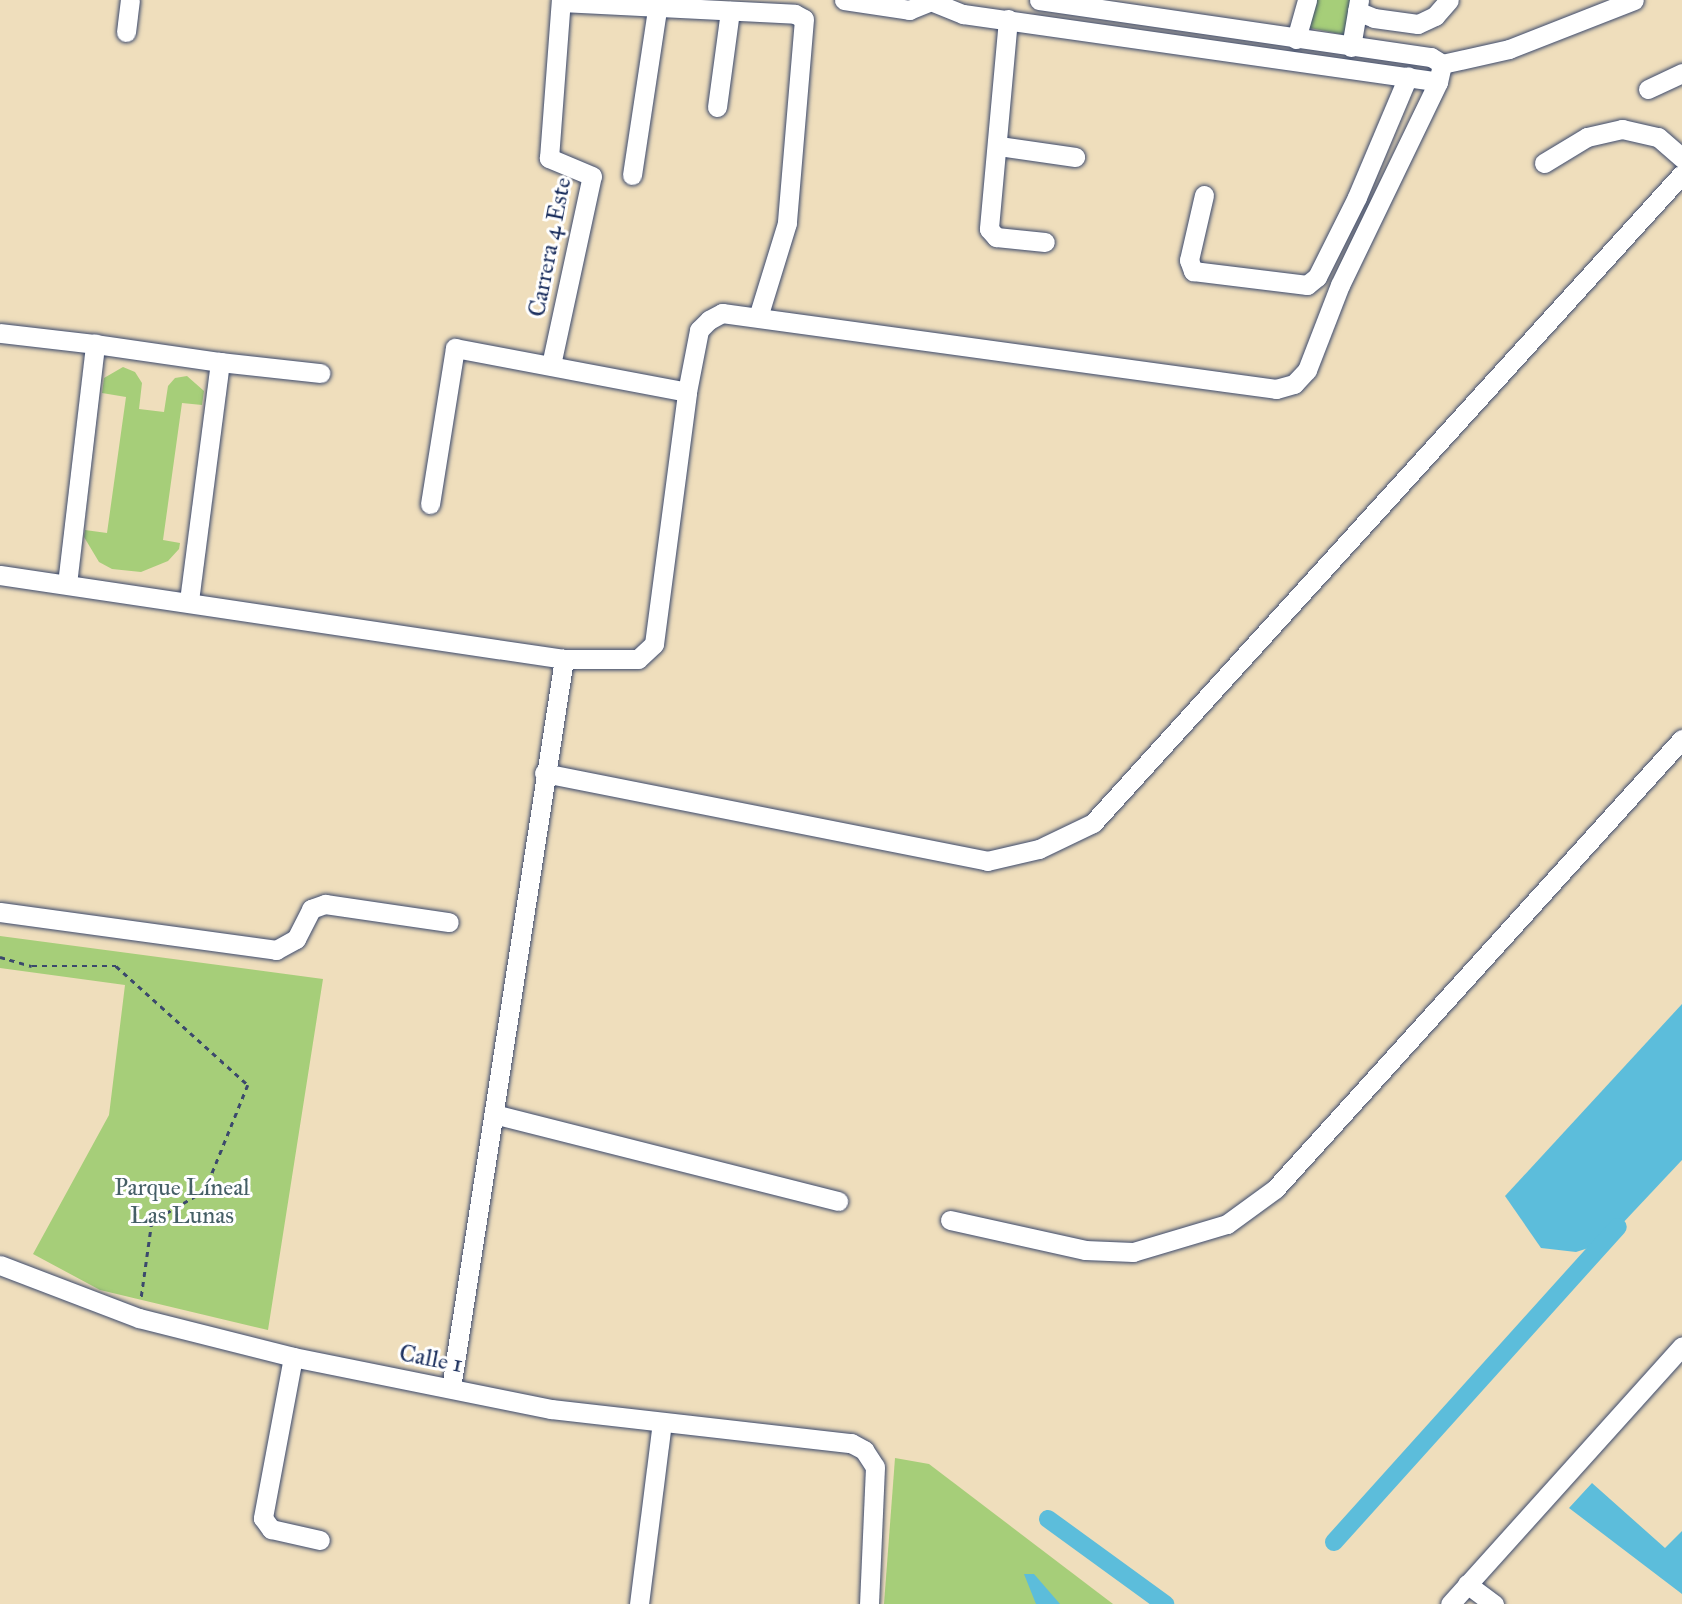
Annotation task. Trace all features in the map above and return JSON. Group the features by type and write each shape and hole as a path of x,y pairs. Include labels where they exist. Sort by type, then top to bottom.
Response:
{"street":[{"path":"126,32 130,0"},
{"path":"845,0 909,10 929,1 963,14 1408,76 1440,73 1634,0"},
{"path":"1039,0 1431,57 1440,73"},
{"path":"1296,39 1307,0"},
{"path":"1358,5 1374,18 1418,24 1435,16 1449,0"},
{"path":"561,1 654,6 698,5 730,11 795,14 804,19 787,223 758,317"},
{"name":"Carrera 4 Este","path":"551,365 592,177 548,155 561,1"},
{"path":"1352,47 1358,5"},
{"path":"632,175 654,6"},
{"path":"717,107 730,11"},
{"path":"1008,19 999,146 989,229 996,237 1045,242"},
{"path":"0,575 189,600 564,659 638,659 654,644 687,392 699,330 709,320 722,313 928,344 1276,389 1294,384 1307,370 1351,260 1440,73"},
{"path":"1648,89 1682,73"},
{"path":"1204,195 1189,260 1193,271 1307,285 1317,277 1357,197 1408,76"},
{"path":"1544,163 1587,137 1622,129 1658,137 1682,158"},
{"path":"999,146 1075,157"},
{"path":"544,773 987,861 1039,849 1093,824 1682,174"},
{"path":"0,333 320,373"},
{"path":"67,584 95,345"},
{"path":"430,504 455,348 687,392"},
{"path":"189,600 220,362"},
{"path":"451,1388 544,773 564,659"},
{"path":"950,1220 1085,1250 1133,1252 1227,1224 1275,1189 1682,739"},
{"path":"0,912 276,950 296,939 311,909 325,904 449,922"},
{"path":"494,1114 838,1201"},
{"name":"Calle 1","path":"0,1265 139,1318 293,1357 551,1409 851,1443 864,1450 875,1467 869,1604"},
{"path":"1450,1604 1682,1346"},
{"path":"293,1357 263,1518 271,1529 320,1540"},
{"path":"639,1604 662,1422"},
{"path":"1468,1584 1494,1604"}],"path":[{"path":"0,957 32,966 116,965 248,1085 205,1191 152,1222 139,1318"}],"green space":[{"path":"1315,0 1352,0 1345,35 1310,28"},
{"path":"123,367 135,372 142,383 139,409 164,412 168,386 175,378 187,376 204,391 202,405 182,403 163,540 180,543 179,549 168,561 141,572 112,569 99,562 84,537 85,530 107,533 126,397 102,393 104,378"},
{"name":"Parque Líneal Las Lunas","path":"0,936 323,979 268,1330 100,1290 33,1254 109,1115 125,985 0,968"},
{"path":"895,1458 929,1464 1113,1604 884,1604"}],"water":[{"path":"1682,1004 1682,1160 1604,1243 1576,1252 1541,1248 1505,1196"},
{"path":"1592,1483 1665,1548 1682,1531 1682,1594 1569,1508"},
{"path":"1024,1574 1034,1574 1060,1604 1036,1604"}],"waterway":[{"path":"1334,1542 1618,1227"},
{"path":"1048,1519 1165,1604"}]}
